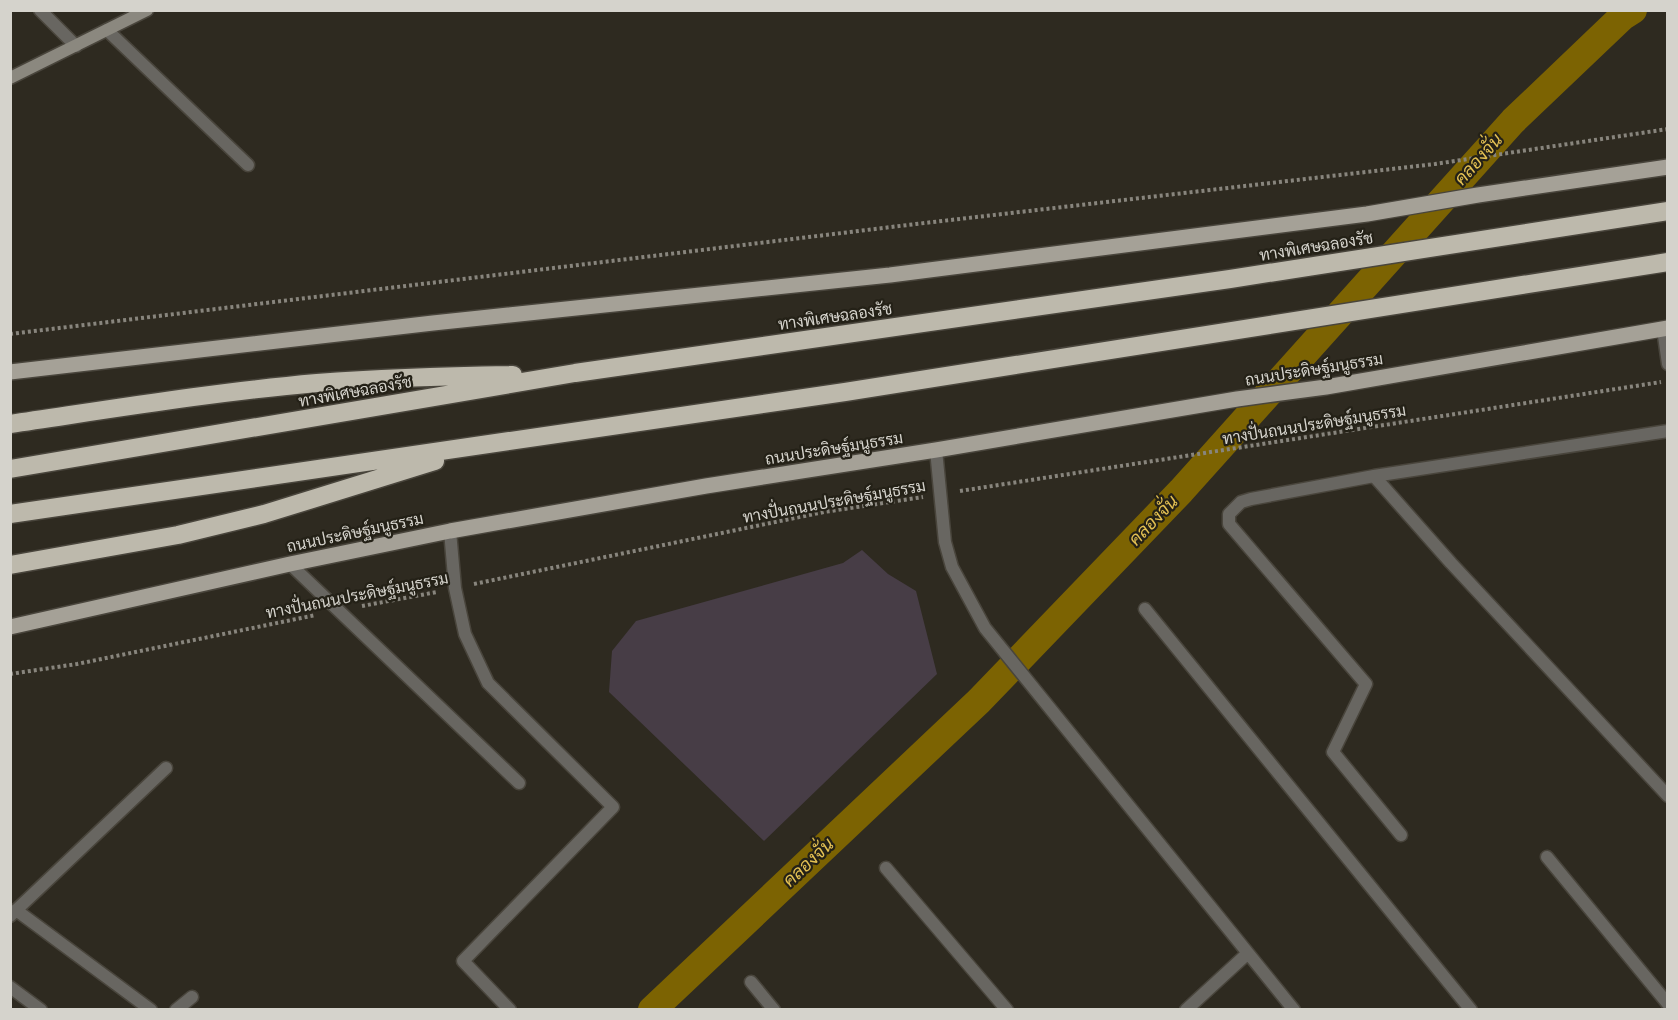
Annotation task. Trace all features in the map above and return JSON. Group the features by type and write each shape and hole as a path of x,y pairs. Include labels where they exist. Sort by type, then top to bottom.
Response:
{"highway":[{"name":"ทางพิเศษฉลองรัช","path":"10,469 575,373 1230,279 1668,211"},
{"path":"10,514 856,390 1668,262"},
{"path":"10,424 315,383 401,377 575,373"},
{"path":"10,565 178,535 264,514 482,445"}],"main road":[{"path":"10,372 433,323 890,275 1368,214 1478,195 1665,168"},
{"name":"ถนนประดิษฐ์มนูธรรม","path":"10,627 290,564 450,531 706,486 1237,399 1326,387 1665,328"}],"street":[{"path":"40,10 76,46"},
{"path":"10,78 139,12"},
{"path":"107,30 248,165"},
{"path":"1665,328 1668,364"},
{"path":"1401,835 1333,752 1366,684 1229,524 1229,514 1241,502 1374,476 1668,431"},
{"path":"936,450 945,542 952,567 985,628 1294,1010"},
{"path":"1374,476 1451,563 1668,796"},
{"path":"450,531 455,588 465,634 488,683 613,807 463,961 510,1010"},
{"path":"290,564 519,783"},
{"path":"1145,609 1471,1010"},
{"path":"151,1010 13,913 166,768"},
{"path":"1547,857 1668,1004"},
{"path":"886,868 1007,1010"},
{"path":"1186,1010 1248,952"},
{"path":"751,982 774,1010"},
{"path":"10,987 41,1010"},
{"path":"176,1010 192,997"}],"path":[{"path":"10,334 915,224 1435,164 1668,129"},
{"name":"ทางปั่นถนนประดิษฐ์มนูธรรม","path":"10,674 77,664 824,512 1668,381"}],"building":[{"path":"862,550 888,574 916,591 937,674 764,841 609,692 612,651 636,621 843,563"}],"waterway":[{"name":"คลองจั่น","path":"652,1010 979,701 1181,491 1513,121 1622,17 1633,10"}]}
